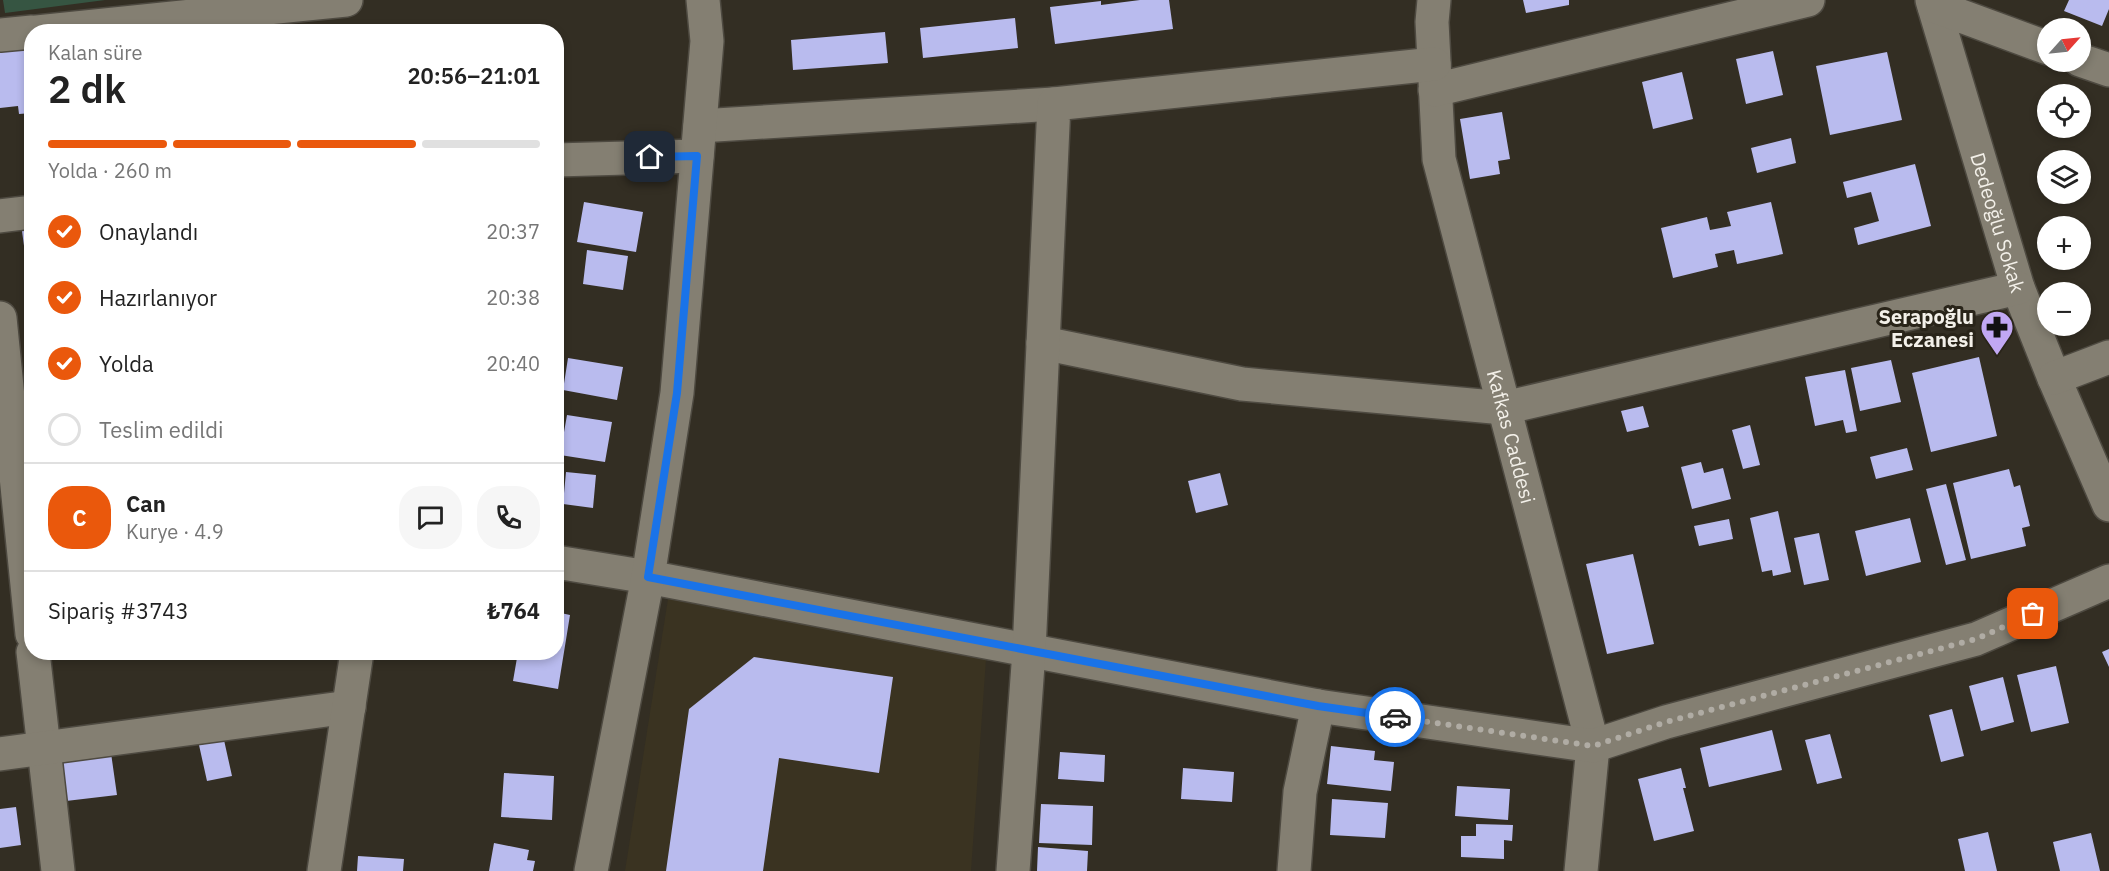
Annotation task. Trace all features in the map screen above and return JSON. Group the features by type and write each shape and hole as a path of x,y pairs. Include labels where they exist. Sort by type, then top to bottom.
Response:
{"street":[{"path":"114,24 346,0"},
{"path":"591,871 648,577 677,393 707,41 703,0"},
{"name":"Kafkas Caddesi","path":"1434,0 1432,22 1439,159 1593,746 1581,871"},
{"path":"564,159 698,141 1054,104 1435,77 1808,0"},
{"path":"1933,3 2037,44"},
{"name":"Dedeoğlu Sokak","path":"1933,3 2018,288 2109,505"},
{"path":"0,35 24,33"},
{"path":"2091,64 2109,70"},
{"path":"1013,871 1029,651 1054,104"},
{"path":"0,216 24,213"},
{"path":"1043,343 1242,384 1504,408 2018,288"},
{"path":"0,318 13,394 19,572 24,596"},
{"path":"2054,378 2109,357"},
{"path":"564,563 648,577 1318,706 1593,746 1666,722 1976,639 2109,581"},
{"path":"34,660 58,871"},
{"path":"324,871 356,660"},
{"path":"1294,871 1300,792 1318,706"},
{"path":"0,754 349,707"}],"shaded area":[{"path":"668,599 986,659 971,871 625,871"}],"green space":[{"path":"3,0 105,0 5,13"}],"building":[{"path":"1140,0 1169,0 1173,29 1055,44 1050,7 1101,1 1101,5"},
{"path":"1523,0 1569,0 1569,5 1526,13"},
{"path":"2069,0 2109,0 2109,9 2102,26 2091,22 2091,18 2082,18 2064,11"},
{"path":"1015,18 1018,48 923,58 920,28"},
{"path":"885,32 888,63 793,70 791,40"},
{"path":"24,49 24,114 19,114 18,106 0,108 0,52"},
{"path":"1773,51 1783,95 1746,104 1736,59"},
{"path":"1887,52 1902,120 1830,135 1816,66"},
{"path":"1682,72 1693,119 1653,129 1642,82"},
{"path":"1502,112 1510,159 1498,161 1500,174 1470,179 1460,119"},
{"path":"1791,138 1796,163 1757,173 1751,148"},
{"path":"1915,164 1931,226 1858,245 1854,228 1879,221 1871,192 1847,198 1843,182"},
{"path":"584,202 643,212 636,252 577,242"},
{"path":"1771,202 1783,254 1737,264 1734,250 1715,254 1718,267 1673,278 1661,228 1707,217 1710,230 1731,226 1727,212"},
{"path":"587,250 628,256 623,290 583,284"},
{"path":"1979,357 1997,436 1931,452 1912,373"},
{"path":"568,358 623,367 617,400 564,390"},
{"path":"1891,360 1901,402 1860,411 1851,368"},
{"path":"1845,370 1857,431 1846,433 1843,420 1815,426 1805,377"},
{"path":"1643,406 1649,427 1627,432 1621,411"},
{"path":"567,415 612,422 605,462 564,456"},
{"path":"1750,425 1760,465 1743,469 1732,430"},
{"path":"1907,448 1913,470 1876,479 1870,457"},
{"path":"1701,462 1704,473 1723,468 1731,499 1692,509 1681,467"},
{"path":"2009,469 2014,487 2020,485 2030,526 2022,528 2026,546 1971,559 1953,483"},
{"path":"566,472 596,475 593,508 564,504"},
{"path":"1220,473 1228,505 1196,513 1188,481"},
{"path":"1946,484 1966,560 1946,565 1926,489"},
{"path":"1778,511 1791,572 1773,576 1772,570 1762,572 1750,518"},
{"path":"1910,518 1921,562 1866,576 1855,531"},
{"path":"1729,519 1733,539 1699,546 1694,526"},
{"path":"1819,533 1829,580 1804,585 1794,538"},
{"path":"1633,554 1654,644 1607,654 1586,564"},
{"path":"564,614 570,615 564,652"},
{"path":"2109,649 2109,667 2102,652"},
{"path":"754,657 893,677 879,773 779,758 763,871 666,871 689,709"},
{"path":"517,660 563,660 558,689 513,681"},
{"path":"2056,666 2069,723 2031,732 2017,675"},
{"path":"2003,677 2014,722 1981,731 1969,686"},
{"path":"1952,709 1964,756 1941,762 1929,715"},
{"path":"1772,730 1782,770 1709,787 1700,748"},
{"path":"1830,734 1842,778 1817,784 1805,740"},
{"path":"224,740 232,776 207,781 199,745"},
{"path":"1331,746 1375,751 1374,760 1394,762 1391,791 1327,784"},
{"path":"1060,752 1105,755 1104,782 1058,779"},
{"path":"111,753 117,795 66,801 61,760"},
{"path":"1183,768 1234,772 1232,802 1181,799"},
{"path":"1681,768 1686,788 1683,788 1694,831 1654,841 1638,779"},
{"path":"504,773 554,776 552,820 501,817"},
{"path":"1457,786 1510,789 1508,820 1455,816"},
{"path":"1332,799 1388,803 1385,838 1330,835"},
{"path":"1041,804 1093,806 1092,845 1039,843"},
{"path":"16,807 21,845 0,848 0,809"},
{"path":"1476,824 1513,825 1512,841 1504,840 1504,859 1461,857 1461,836 1476,836"},
{"path":"1988,832 1997,871 1965,871 1958,839"},
{"path":"2091,833 2100,871 2060,871 2053,842"},
{"path":"494,843 529,850 527,860 535,861 533,871 489,871"},
{"path":"1038,847 1088,851 1087,871 1037,871"},
{"path":"358,856 404,859 403,871 357,871"}],"way so far":[{"path":"1395,717 1593,746 1666,722 1976,639 2033,614"}],"place":[{"name":"Serapoğlu Eczanesi","path":"1997,356"}],"route":[{"path":"650,157 697,156 677,393 648,577 1318,706 1395,717"}]}
